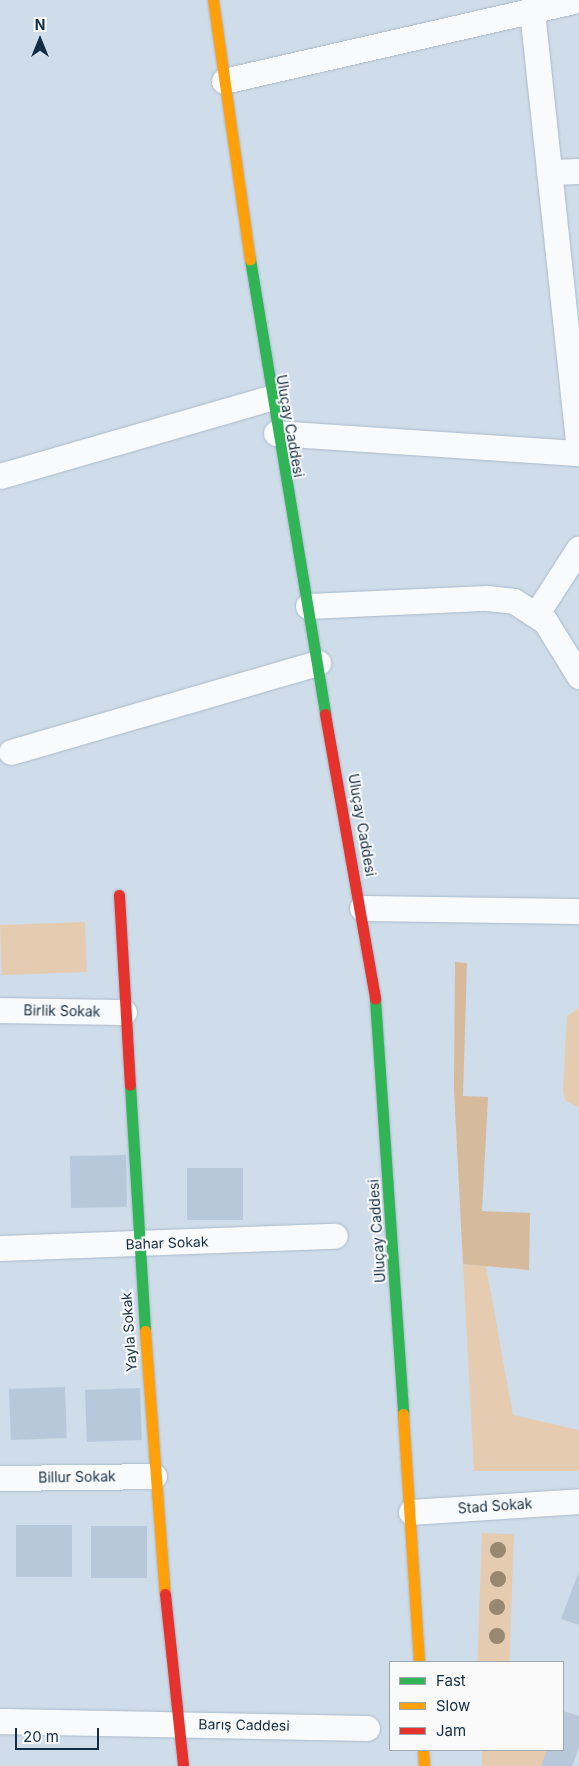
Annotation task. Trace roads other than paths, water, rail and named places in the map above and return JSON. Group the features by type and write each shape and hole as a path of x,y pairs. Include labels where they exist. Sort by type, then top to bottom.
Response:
{"street":[{"name":"Uluçay Caddesi","path":"212,0 270,398 362,908 376,1002 411,1512 419,1661"},
{"path":"224,81 579,0"},
{"path":"276,433 579,451 532,11"},
{"path":"549,172 579,171"},
{"path":"0,476 270,398"},
{"path":"537,613 579,548"},
{"path":"308,606 487,598 514,601 537,613 579,676"},
{"path":"11,752 318,663"},
{"name":"Yayla Sokak","path":"120,895 124,1012 154,1476 181,1724 183,1766"},
{"path":"362,908 579,911"},
{"name":"Birlik Sokak","path":"0,1010 124,1012"},
{"name":"Bahar Sokak","path":"0,1248 335,1236"},
{"name":"Billur Sokak","path":"0,1478 154,1476"},
{"name":"Stad Sokak","path":"411,1512 579,1501"},
{"name":"Barış Caddesi","path":"0,1721 367,1728"},
{"path":"423,1751 424,1766"}]}
